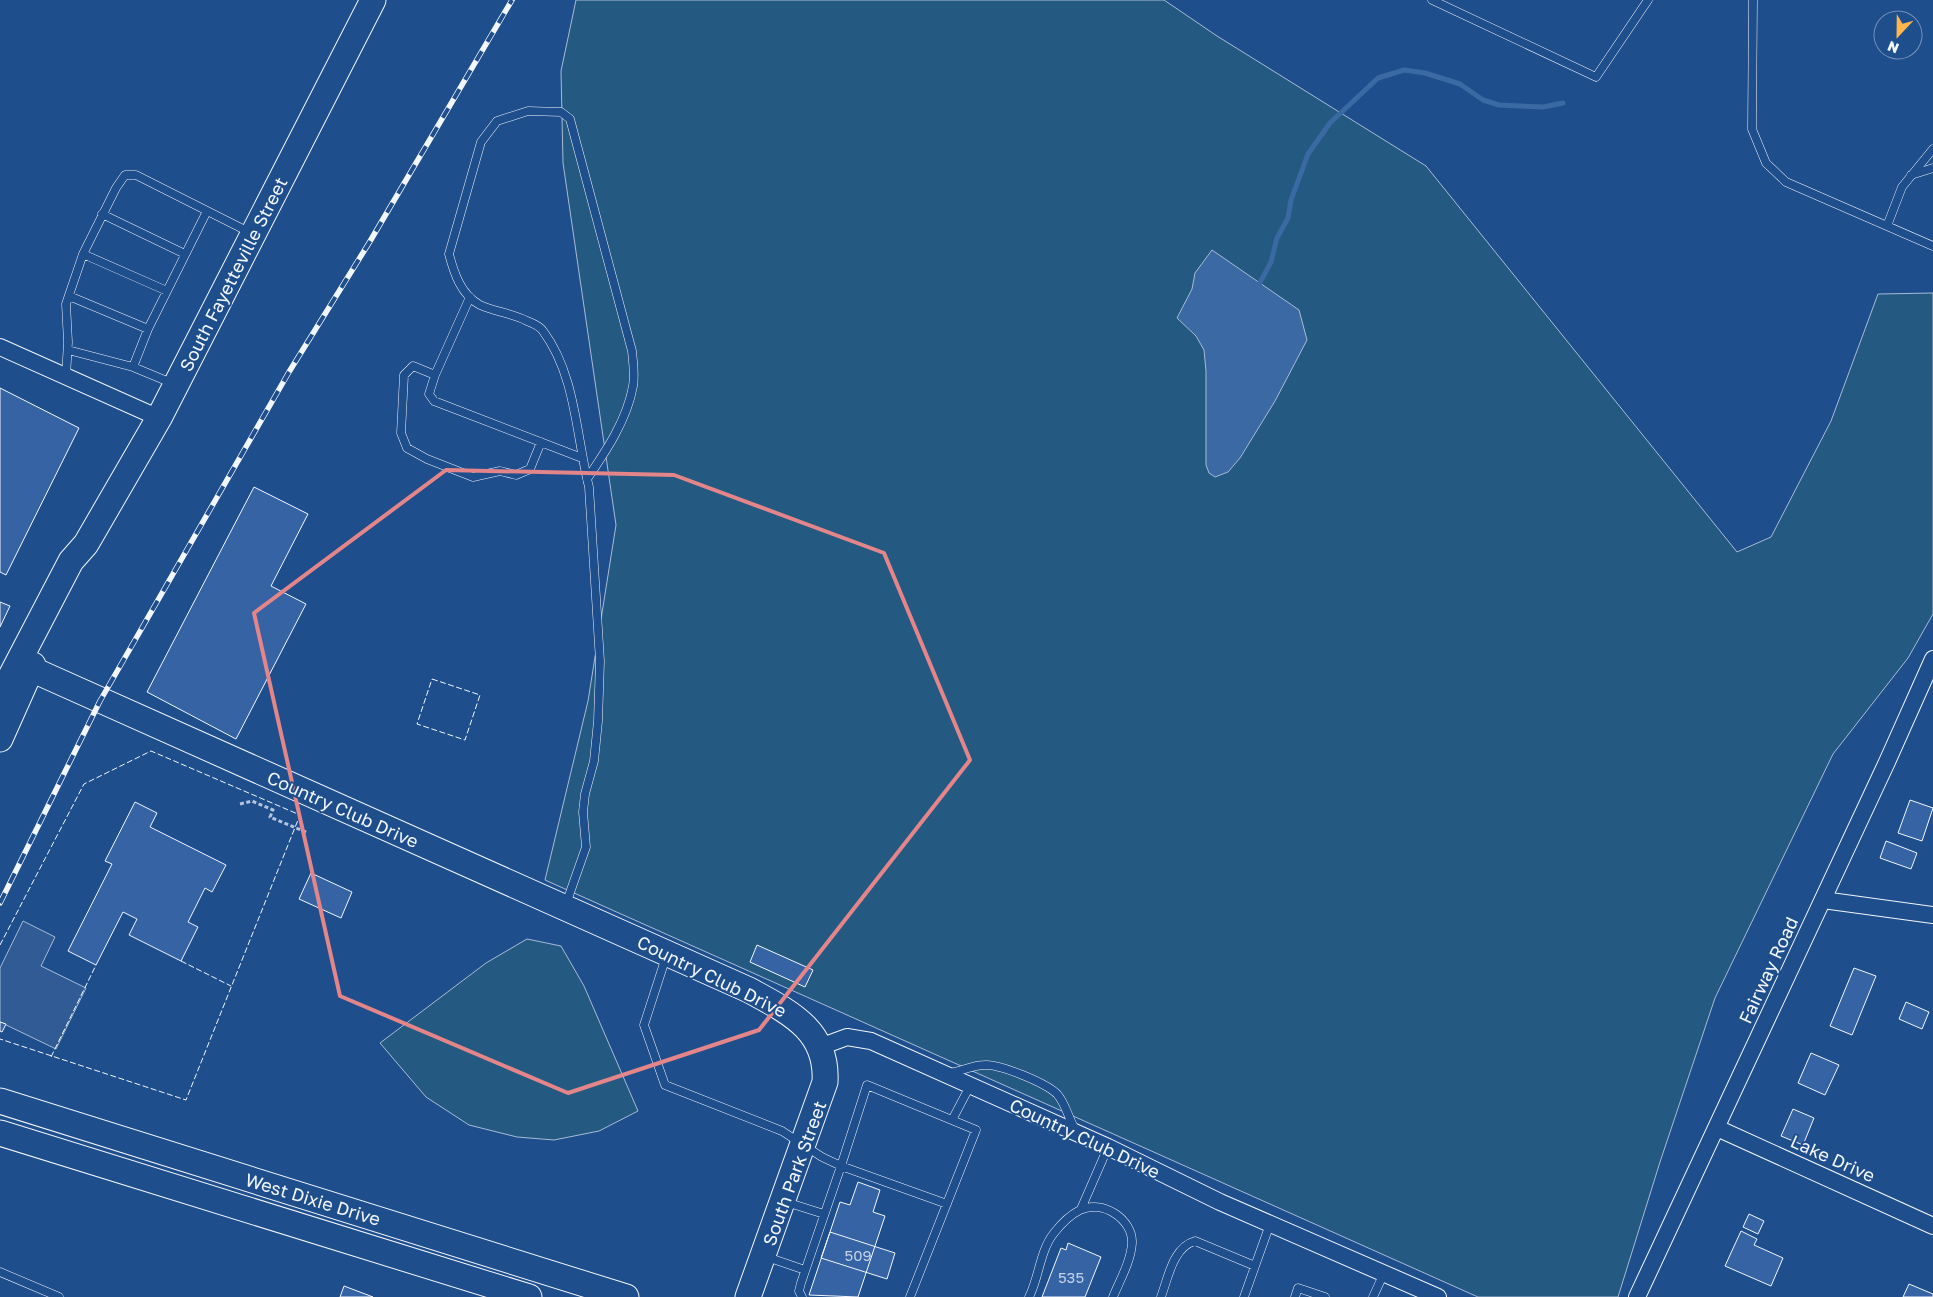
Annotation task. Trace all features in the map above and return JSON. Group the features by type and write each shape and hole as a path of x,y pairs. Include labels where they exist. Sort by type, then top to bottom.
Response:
{"main road":[{"name":"South Fayetteville Street","path":"0,697 71,561 86,544 158,418 373,0"},
{"path":"0,739 12,716 31,669 87,568 86,544"},
{"name":"Country Club Drive","path":"31,669 749,990 792,1014 808,1028 820,1047"},
{"name":"South Park Street","path":"748,1297 825,1082 826,1068 820,1047"},
{"name":"West Dixie Drive","path":"0,1101 626,1297"},
{"name":"West Dixie Drive","path":"0,1133 529,1297"}],"street":[{"path":"0,346 158,418"},
{"name":"Fairway Road","path":"1637,1297 1823,900 1933,658"},
{"path":"1823,900 1933,915"},
{"name":"Country Club Drive","path":"820,1047 847,1037 871,1041 1108,1147 1220,1202 1438,1297"},
{"name":"Lake Drive","path":"1717,1128 1933,1226"}],"lane":[{"path":"1432,0 1596,77 1648,0"},
{"path":"1753,0 1752,129 1766,164 1786,182 1933,246"},
{"path":"564,908 586,847 583,812 585,794 594,761 598,721 600,661 594,546 587,479 572,398 557,353 542,328 519,316 480,305 465,293 453,271 449,254 480,142 497,121 528,111 561,112 570,119 632,351 634,384 630,401 619,427 587,479"},
{"path":"1887,226 1902,187 1933,149"},
{"path":"1911,176 1933,168"},
{"path":"66,376 68,350 66,304 83,254 102,214 125,174 136,175 253,234"},
{"path":"133,367 148,329 207,211"},
{"path":"102,214 185,254"},
{"path":"83,254 167,291"},
{"path":"69,296 148,329"},
{"path":"470,296 435,375 429,394 434,401 582,458"},
{"path":"68,350 133,367 176,384"},
{"path":"435,375 413,366 404,375 401,433 407,448 443,466 473,477 500,471 516,475 530,469 541,442"},
{"path":"668,954 644,1025 665,1085 782,1131 803,1146 841,1166 947,1204"},
{"path":"942,1073 987,1064 1007,1070 1043,1086 1055,1092 1079,1134"},
{"path":"802,1297 799,1292 805,1270 867,1085 976,1130 910,1297"},
{"path":"952,1120 970,1086"},
{"path":"1029,1297 1052,1234 1081,1209 1108,1147"},
{"path":"782,1201 824,1214"},
{"path":"1081,1209 1096,1207 1122,1218 1129,1225 1132,1241 1130,1255 1113,1297"},
{"path":"1244,1297 1270,1224"},
{"path":"1162,1297 1178,1253 1188,1243 1195,1241 1255,1266"},
{"path":"763,1256 805,1270"},
{"path":"0,1272 59,1297"},
{"path":"1373,1297 1384,1273"},
{"path":"1295,1297 1298,1288 1325,1297"}],"path":[{"path":"240,804 252,800 273,810 270,817 308,833"}],"highlighted area":[{"path":"446,470 674,475 884,553 970,760 759,1030 568,1093 340,996 254,613"}],"shaded area":[{"path":"576,0 1164,0 1217,36 1426,166 1737,552 1771,537 1831,421 1878,294 1933,293 1933,614 1908,658 1833,754 1715,998 1660,1162 1618,1297 1478,1297 545,880 588,701 616,525 563,163 561,71"},
{"path":"1212,250 1299,310 1307,340 1275,401 1240,458 1228,472 1215,477 1209,473 1206,465 1206,371 1204,350 1196,336 1177,318 1192,289 1195,273"},
{"path":"23,921 55,937 41,966 86,988 56,1049 0,1022 0,968"},
{"path":"527,939 561,946 584,986 638,1111 599,1131 554,1140 517,1137 469,1125 426,1097 380,1043 486,963"}],"building":[{"path":"0,388 79,428 6,575 0,572"},
{"path":"254,487 308,514 271,586 306,604 236,739 147,692"},
{"path":"0,602 10,606 0,627"},
{"path":"1910,800 1933,808 1922,841 1898,833"},
{"path":"135,802 157,813 150,827 226,865 212,892 205,888 188,922 198,927 181,961 129,935 137,919 123,912 96,965 68,951 112,864 105,861"},
{"path":"1886,841 1917,853 1911,869 1880,858"},
{"path":"311,873 352,892 341,918 299,899"},
{"path":"757,945 813,970 805,987 750,962"},
{"path":"1854,968 1876,976 1852,1035 1830,1026"},
{"path":"1906,1002 1929,1012 1922,1029 1899,1019"},
{"path":"0,1022 6,1024 2,1032 0,1031"},
{"path":"1811,1053 1839,1065 1825,1095 1798,1083"},
{"path":"1793,1109 1814,1118 1803,1145 1781,1136"},
{"path":"858,1182 880,1190 873,1212 885,1216 858,1297 809,1295 840,1202 850,1205"},
{"path":"1749,1214 1764,1221 1758,1234 1743,1227"},
{"path":"1741,1231 1757,1239 1754,1245 1783,1258 1771,1286 1725,1266"},
{"path":"830,1232 895,1253 887,1279 821,1258"},
{"path":"1068,1243 1101,1257 1085,1297 1042,1297 1061,1248 1066,1250"},
{"path":"1909,1284 1933,1294 1933,1297 1903,1297"},
{"path":"344,1286 373,1297 340,1297"}],"waterway":[{"path":"1256,290 1271,262 1277,238 1288,218 1291,200 1308,154 1330,123 1378,78 1404,70 1425,73 1460,84 1483,100 1499,105 1543,107 1563,103"}],"railway":[{"path":"0,903 100,701 289,372 369,243 512,0"}],"fence":[{"path":"432,679 480,695 465,740 417,724 432,679"},
{"path":"0,945 84,784 151,751 300,815 186,1100 0,1039"},
{"path":"181,961 231,986"},
{"path":"51,1057 96,965"}]}
